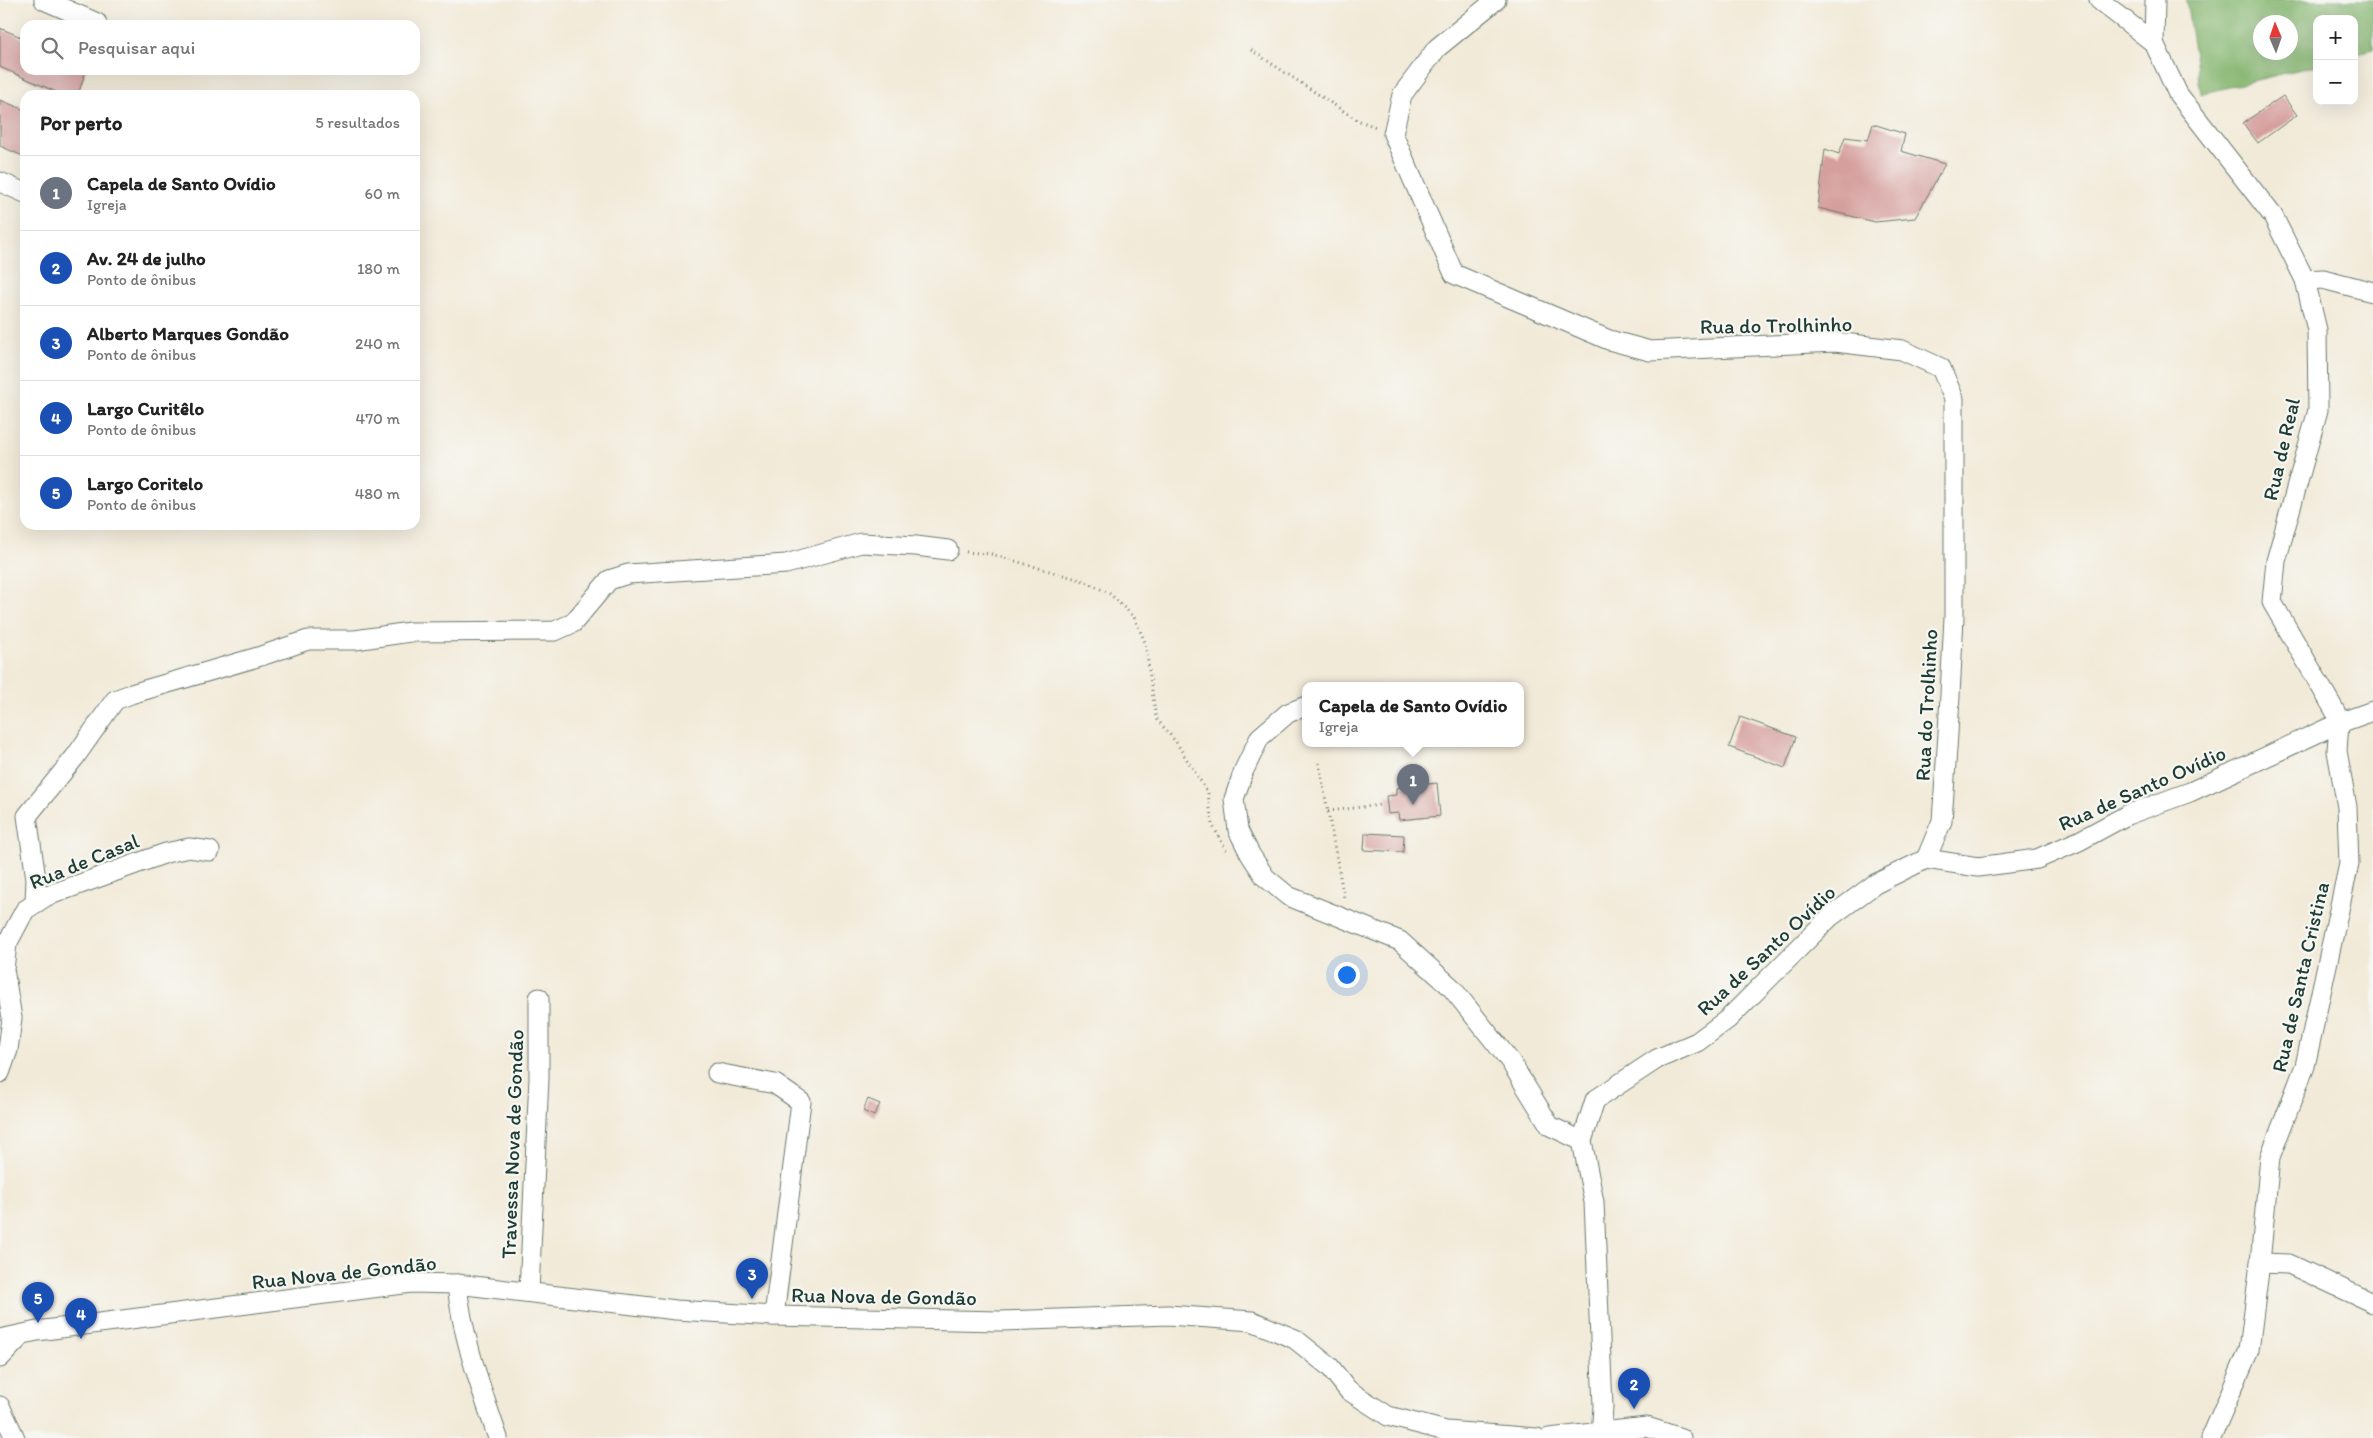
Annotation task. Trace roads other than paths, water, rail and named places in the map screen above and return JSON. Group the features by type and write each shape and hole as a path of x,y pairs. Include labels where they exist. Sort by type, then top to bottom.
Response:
{"street":[{"path":"44,0 90,20"},
{"name":"Rua do Trolhinho","path":"1496,0 1437,48 1402,95 1393,134 1454,274 1609,340 1650,351 1835,342 1902,350 1941,368 1954,399 1954,617 1942,821 1926,859"},
{"name":"Rua de Real","path":"2099,0 2154,43 2178,94 2273,216 2306,280 2317,330 2318,410 2276,561 2272,602 2335,712 2339,723"},
{"path":"2154,43 2155,0"},
{"path":"0,182 20,191"},
{"path":"2306,280 2324,279 2373,292"},
{"path":"35,903 36,879 27,816 75,757 116,700 308,640 355,640 410,632 555,631 572,623 609,580 628,574 786,564 861,543 948,550"},
{"path":"1302,708 1288,714 1260,737 1244,770 1234,799 1238,830 1250,854 1265,877 1288,896 1400,941 1451,987 1510,1061 1550,1126 1582,1142"},
{"name":"Rua de Santo Ovídio","path":"1601,1435 1603,1396 1594,1202 1582,1142 1595,1100 1657,1059 1697,1042 1728,1019 1830,917 1875,884 1926,859 1978,868 2037,859 2079,841 2127,815 2190,792 2339,723 2373,711"},
{"name":"Rua de Santa Cristina","path":"2211,1438 2249,1350 2260,1264 2270,1157 2305,1066 2349,864 2347,807 2337,751 2339,723"},
{"name":"Rua de Casal","path":"0,1073 8,1050 12,1018 4,969 7,944 25,910 47,896 166,853 190,848 210,851"},
{"name":"Travessa Nova de Gondão","path":"529,1292 538,1078 539,998"},
{"path":"717,1074 775,1084 801,1102 774,1316"},
{"path":"2260,1264 2289,1264 2373,1304"},
{"name":"Rua Nova de Gondão","path":"0,1339 21,1336 37,1331 411,1283 457,1284 676,1310 774,1316 1000,1321 1168,1315 1252,1321 1295,1339 1330,1367 1348,1390 1388,1416 1446,1431 1536,1438"},
{"path":"457,1284 459,1308 474,1366 498,1438"},
{"path":"0,1358 21,1336"},
{"path":"0,1406 15,1438"},
{"path":"1549,1438 1601,1435 1647,1427 1681,1438"}],"place":[{"name":"Capela de Santo Ovídio","path":"1413,805"},
{"name":"Alberto Marques Gondão","path":"752,1299"},
{"name":"Largo Coritelo","path":"38,1323"},
{"name":"Largo Curitêlo","path":"81,1339"},
{"name":"Av. 24 de julho","path":"1634,1409"}]}
